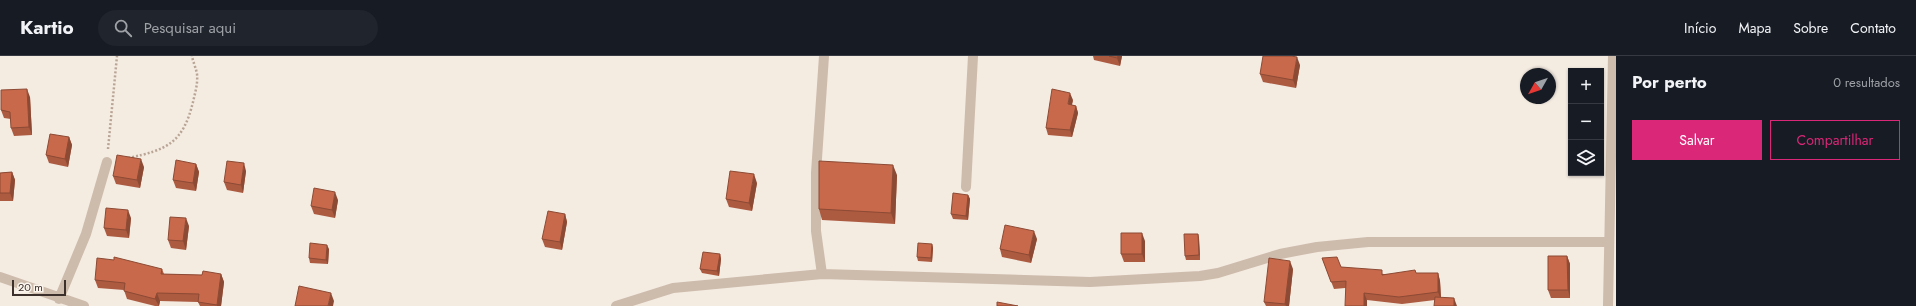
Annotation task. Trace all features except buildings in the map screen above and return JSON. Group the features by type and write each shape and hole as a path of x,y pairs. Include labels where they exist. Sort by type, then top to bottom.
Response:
{"street":[{"path":"822,274 816,231 816,173 824,56"},
{"path":"966,187 973,56"},
{"path":"1608,306 1613,56"},
{"path":"59,298 86,234 107,162"},
{"path":"616,306 673,288 822,274 1090,282 1200,276 1218,273 1280,254 1317,247 1368,242 1609,242"},
{"path":"0,277 84,306"}],"path":[{"path":"117,56 107,162 162,150 174,142 188,120 197,86 197,74 192,56"}]}
